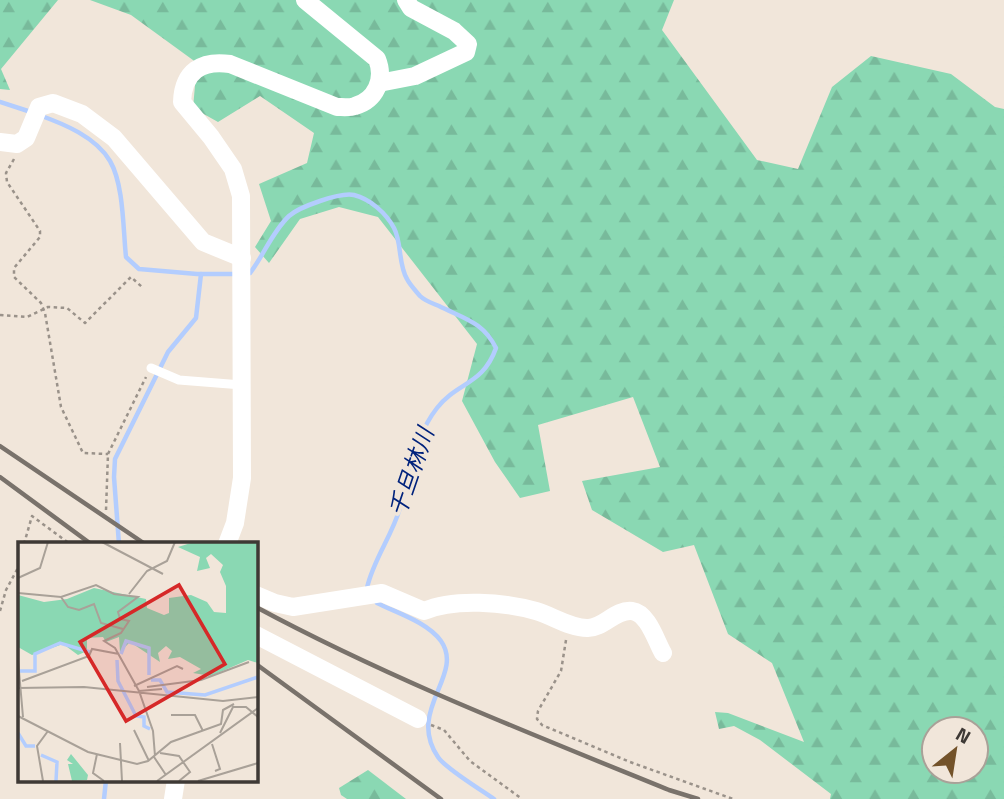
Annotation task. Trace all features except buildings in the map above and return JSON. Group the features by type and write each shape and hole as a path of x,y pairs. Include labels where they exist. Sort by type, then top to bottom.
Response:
{"street":[{"path":"228,542 235,523 242,478 241,196 233,169 182,102 183,90 199,67 214,62 230,64 337,107 355,106 369,98 379,83 382,71 377,59 305,0"},
{"path":"379,83 415,76 466,52 468,44 454,31 411,8 406,0"},
{"path":"8,143 26,138 39,107 53,103 82,114 114,138 202,243 242,260"},
{"path":"257,595 293,607 382,593 424,611 452,603 512,606 538,611 592,629 617,614 632,611 643,617 663,653"},
{"path":"257,636 418,719"}],"lane":[{"path":"151,368 178,380 242,385"}],"path":[{"path":"8,143 18,149 6,173 6,182 40,231 40,237 14,268 13,273 41,303 61,407 83,453 108,454"},
{"path":"0,315 27,317 43,309 68,308 85,323 131,277 142,287"},
{"path":"106,510 108,454 151,368"},
{"path":"25,542 32,516 67,542"},
{"path":"0,611 6,590 18,568"},
{"path":"566,622 561,671 538,711 537,719 542,725 630,762 733,799"},
{"path":"444,730 470,761 522,799"}],"green space":[{"path":"0,0 58,0 1,69 10,90 0,89"},
{"path":"90,0 674,0 662,30 757,160 798,169 832,87 871,56 951,74 995,107 1004,109 1004,799 830,799 831,794 760,740 734,726 719,729 715,712 728,713 804,742 772,663 728,634 694,545 663,552 592,510 582,481 660,467 633,397 538,425 550,491 520,498 495,462 462,401 477,344 378,217 339,207 300,219 269,263 255,247 271,221 259,184 307,163 314,133 260,96 218,122 193,108 197,63 131,15"},
{"path":"368,770 406,799 347,799 341,795 339,788"}],"waterway":[{"name":"千旦林川","path":"0,102 31,112"},
{"name":"千旦林川","path":"39,115 88,138 110,161 118,182 126,257 139,269 237,274"},
{"name":"千旦林川","path":"245,273 250,273 289,216 320,201 354,195 372,203 391,222 398,240 404,273 420,296 479,327 496,348 484,369 445,399 429,419 414,456 397,518 370,578 367,588 370,592"},
{"path":"119,542 115,459 168,352 196,318 201,274"},
{"name":"千旦林川","path":"375,599 377,603 428,628 441,641 446,654 446,667 431,709 428,724 430,740 442,762 494,799"},
{"path":"104,799 106,782"}],"railway":[{"path":"0,446 142,542"},
{"path":"0,477 88,542"},
{"path":"257,608 357,658 460,704 669,790 698,799"},
{"path":"257,665 441,799"}]}
